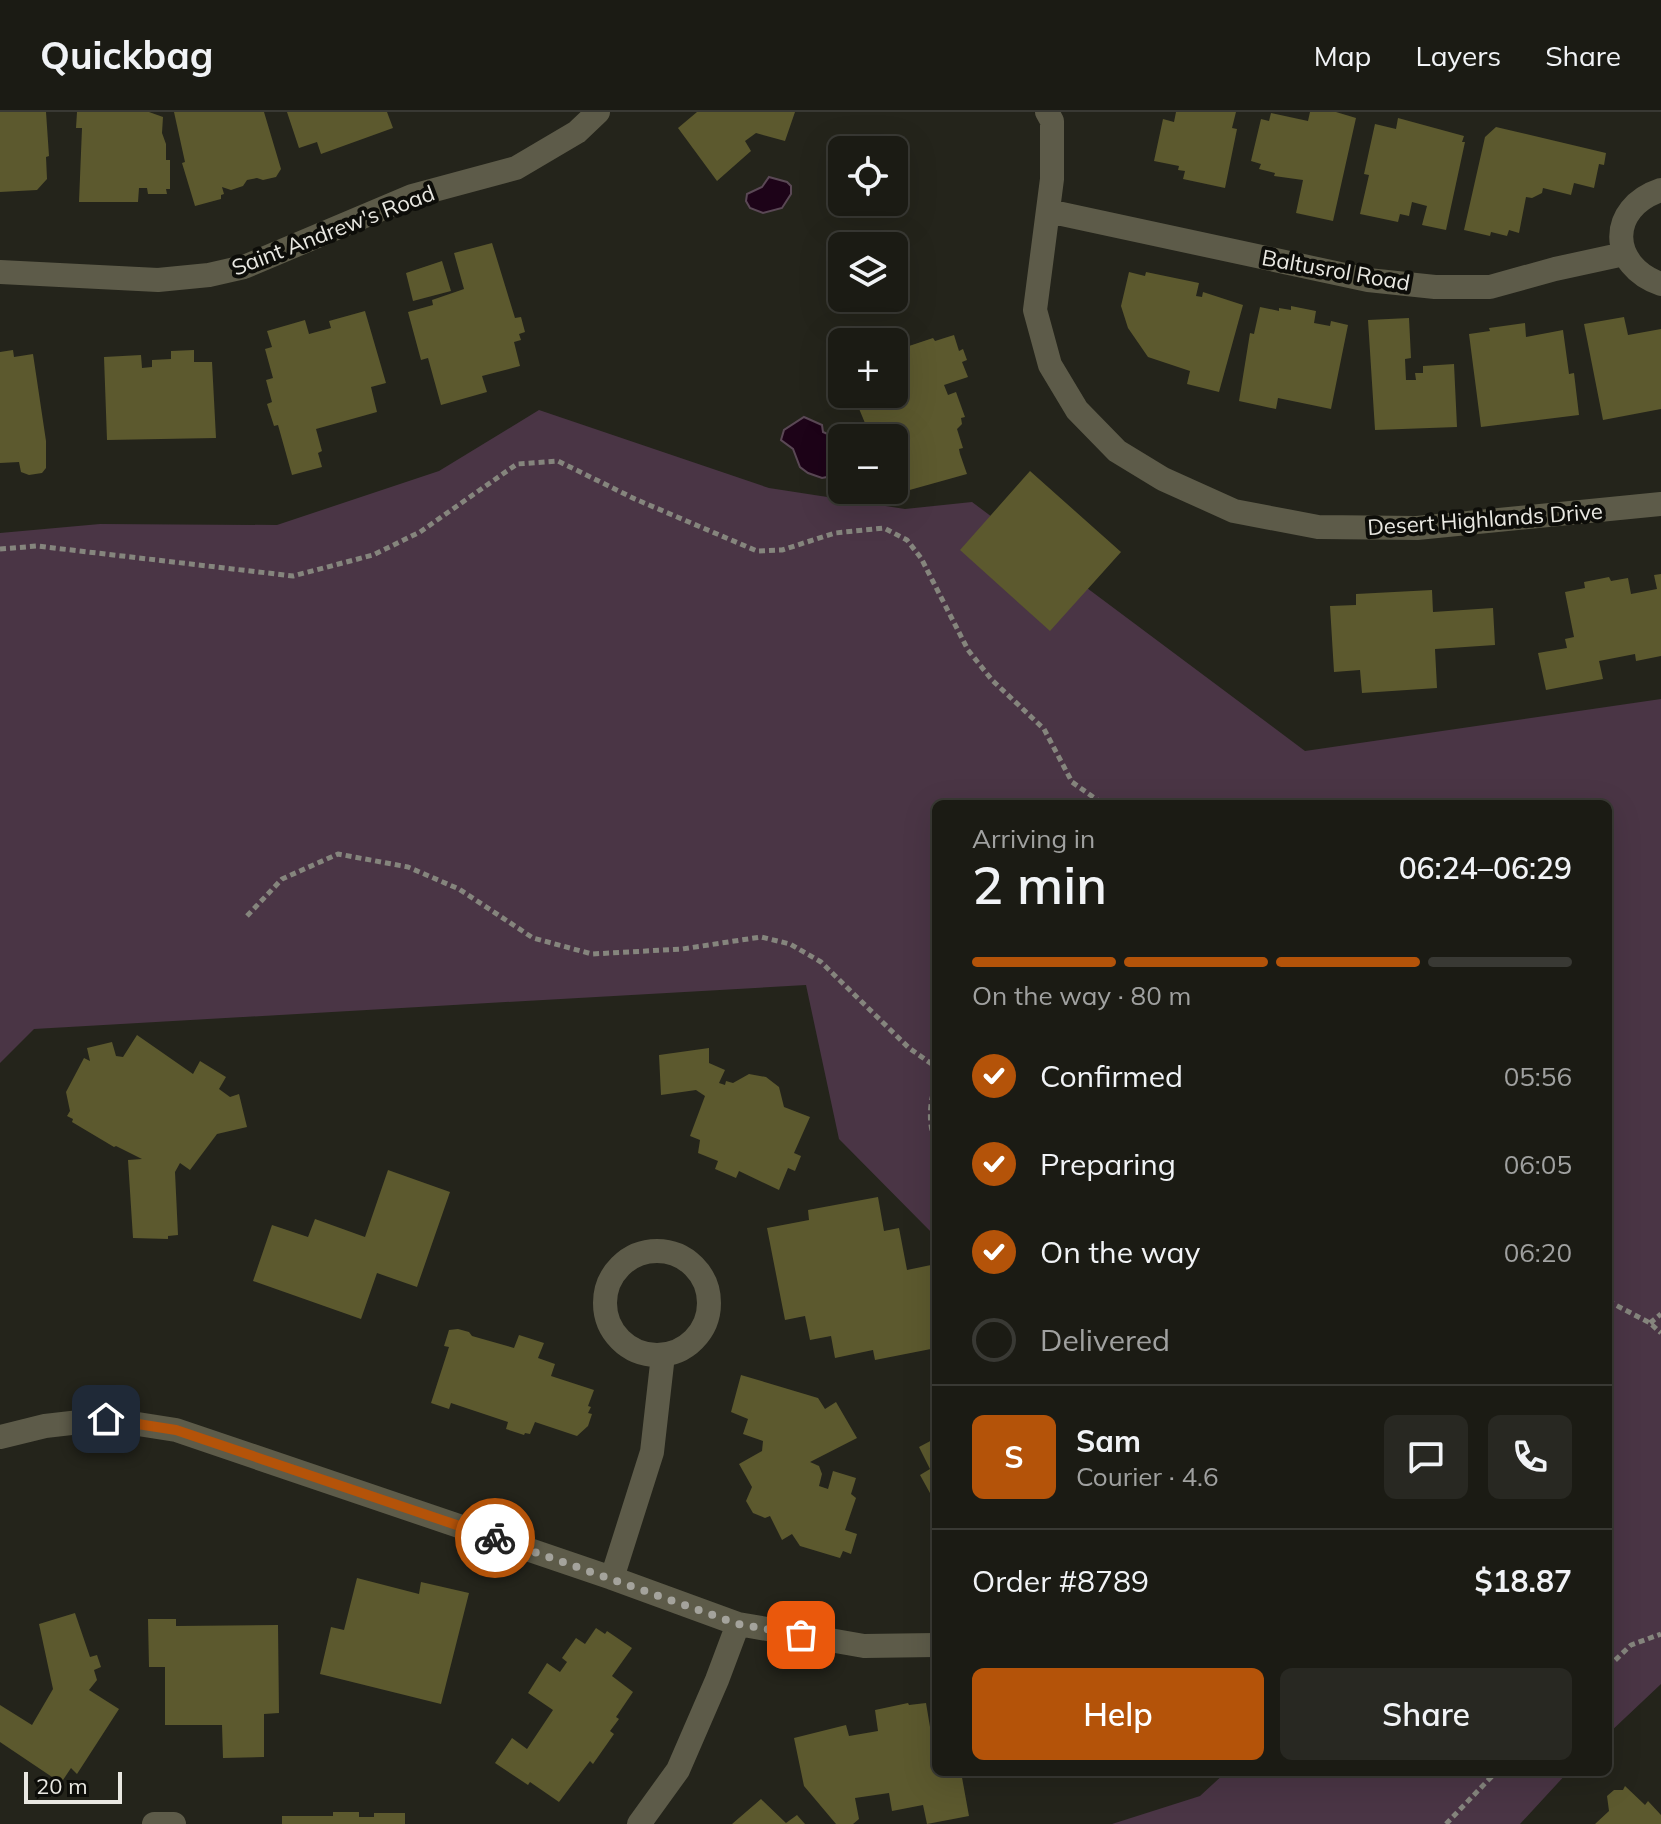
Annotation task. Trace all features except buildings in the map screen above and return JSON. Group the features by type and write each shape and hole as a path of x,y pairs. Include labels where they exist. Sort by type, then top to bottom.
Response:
{"street":[{"name":"Saint Andrew's Road","path":"0,272 158,280 209,275 244,267 412,196 516,168 577,132 598,112"},
{"name":"Desert Highlands Drive","path":"1047,112 1052,121 1052,179 1035,310 1050,365 1077,410 1117,451 1163,479 1234,511 1318,527 1417,528 1661,504"},
{"path":"1661,190 1645,196 1632,207 1624,221 1621,238 1624,254 1632,268 1645,279 1661,284"},
{"name":"Baltusrol Road","path":"1048,211 1368,280 1435,287 1490,287 1624,254"},
{"path":"649,1252 665,1252 681,1257 704,1280 708,1296 708,1312 702,1328 692,1341 679,1350 663,1355 632,1349 619,1339 610,1326 605,1310 606,1294 615,1273 634,1257 649,1252"},
{"path":"612,1578 652,1452 663,1355"},
{"path":"0,1437 45,1426 106,1419 176,1430 738,1624 864,1646 932,1645"},
{"path":"639,1824 678,1770 738,1624"},
{"path":"154,1824 174,1824"}],"path":[{"path":"0,549 37,546 293,576 373,555 420,532 517,464 558,461 635,499 757,551 782,550 835,533 884,528 907,540 921,558 968,650 992,680 1044,729 1072,782 1097,800"},
{"path":"247,916 282,879 338,854 408,867 459,889 533,938 592,954 682,949 761,937 790,944 821,962 909,1048 932,1064"},
{"path":"932,1106 932,1135"},
{"path":"1612,1303 1650,1323 1661,1333"},
{"path":"1650,1323 1661,1314"},
{"path":"1612,1663 1631,1645 1661,1634"},
{"path":"1446,1824 1492,1776"}],"shaded area":[{"path":"769,177 787,182 791,186 791,194 782,208 763,213 750,208 746,201 747,194 762,187"},
{"path":"539,410 769,488 828,497 828,504 873,504 905,509 972,502 1305,751 1661,699 1661,1684 1612,1730 1612,800 932,800 932,1233 839,1139 806,985 34,1029 0,1063 0,533 100,524 277,525 439,471"},
{"path":"804,417 822,425 823,432 828,434 828,477 822,478 800,467 793,449 781,440 784,430"},
{"path":"1222,1776 1564,1776 1520,1824 1112,1824 1200,1796"}],"way so far":[{"path":"495,1538 738,1624 801,1635"}],"route":[{"path":"106,1419 176,1430 495,1538"}]}
